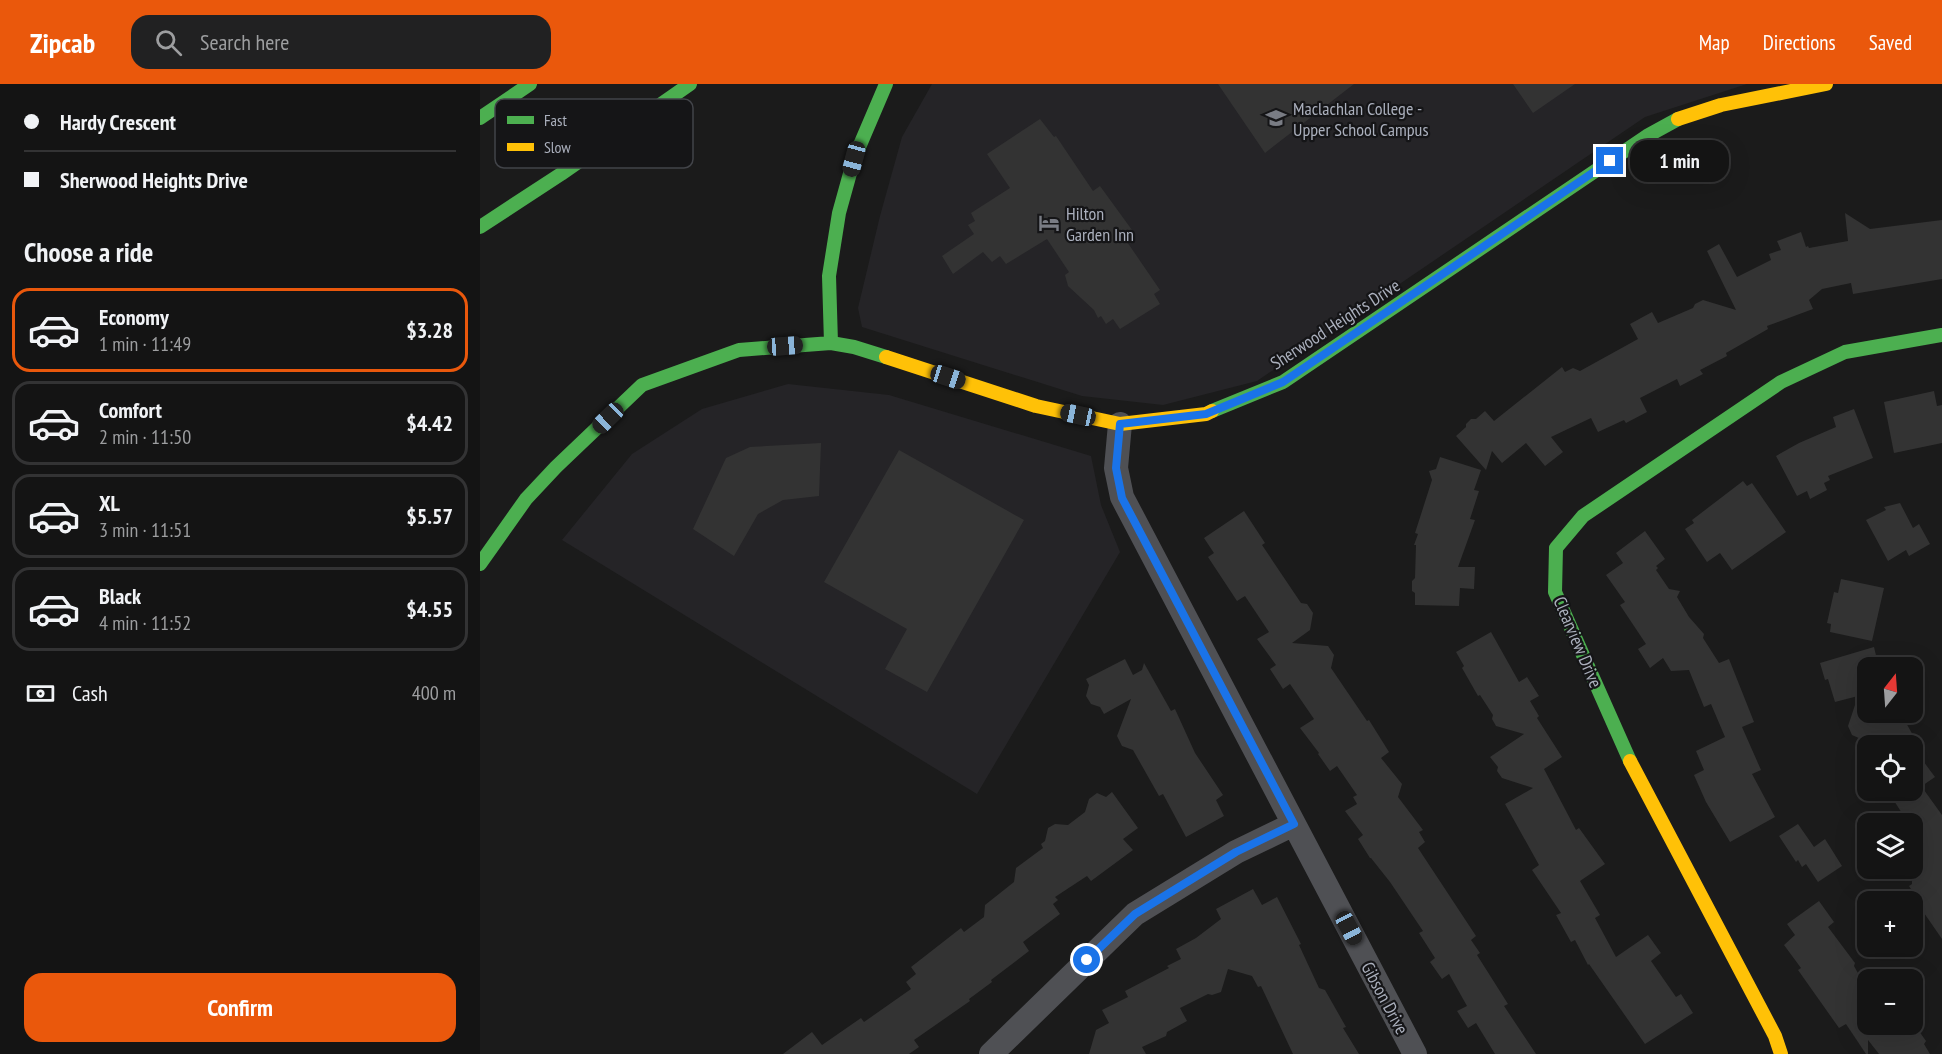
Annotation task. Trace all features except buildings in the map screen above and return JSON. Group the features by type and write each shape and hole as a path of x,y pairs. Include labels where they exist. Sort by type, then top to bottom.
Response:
{"main road":[{"path":"508,99 530,84"},
{"path":"668,99 690,84"},
{"path":"831,343 829,276 839,213 854,159 886,84"},
{"name":"Sherwood Heights Drive","path":"480,564 526,499 642,385 739,350 831,343 854,347 1036,406 1120,424 1206,414 1283,382 1647,136 1683,116 1721,105 1826,84"},
{"path":"480,118 495,108"},
{"path":"480,227 570,168"},
{"name":"Clearview Drive","path":"1778,1045 1630,762 1555,592 1556,548 1583,516 1781,382 1845,352 1942,335"}],"street":[{"name":"Gibson Drive","path":"1120,424 1116,468 1122,498 1415,1054"},
{"path":"991,1054 1135,914 1236,852 1294,824"},
{"name":"Clearview Drive","path":"1778,1045 1792,1054"}],"shaded area":[{"path":"932,84 1747,84 1645,117 1257,381 1163,405 1082,396 862,327 858,308 902,137"},
{"path":"788,384 889,395 1091,456 1101,505 1120,552 977,794 562,540 632,454 702,409"}],"traffic: fast":[{"path":"508,99 530,84"},
{"path":"668,99 690,84"},
{"path":"831,343 829,276 839,213 854,159 886,84"},
{"path":"480,118 495,108"},
{"path":"1212,411 1283,382 1647,136 1678,119"},
{"path":"480,227 570,168"},
{"path":"1630,761 1555,592 1556,548 1583,516 1781,382 1845,352 1942,335"},
{"path":"480,564 526,499 642,385 739,350 831,343 886,357"}],"traffic: slow":[{"path":"1678,119 1721,105 1826,84"},
{"path":"886,357 1036,406 1120,424 1206,414 1212,411"},
{"path":"1630,761 1775,1036 1781,1054"}],"place":[{"name":"Maclachlan College - Upper School Campus","path":"1276,118"},
{"name":"Hilton Garden Inn","path":"1049,223"}],"route":[{"path":"1087,960 1135,914 1236,852 1294,824 1122,498 1116,468 1120,424 1206,414 1283,382 1610,161"}]}
